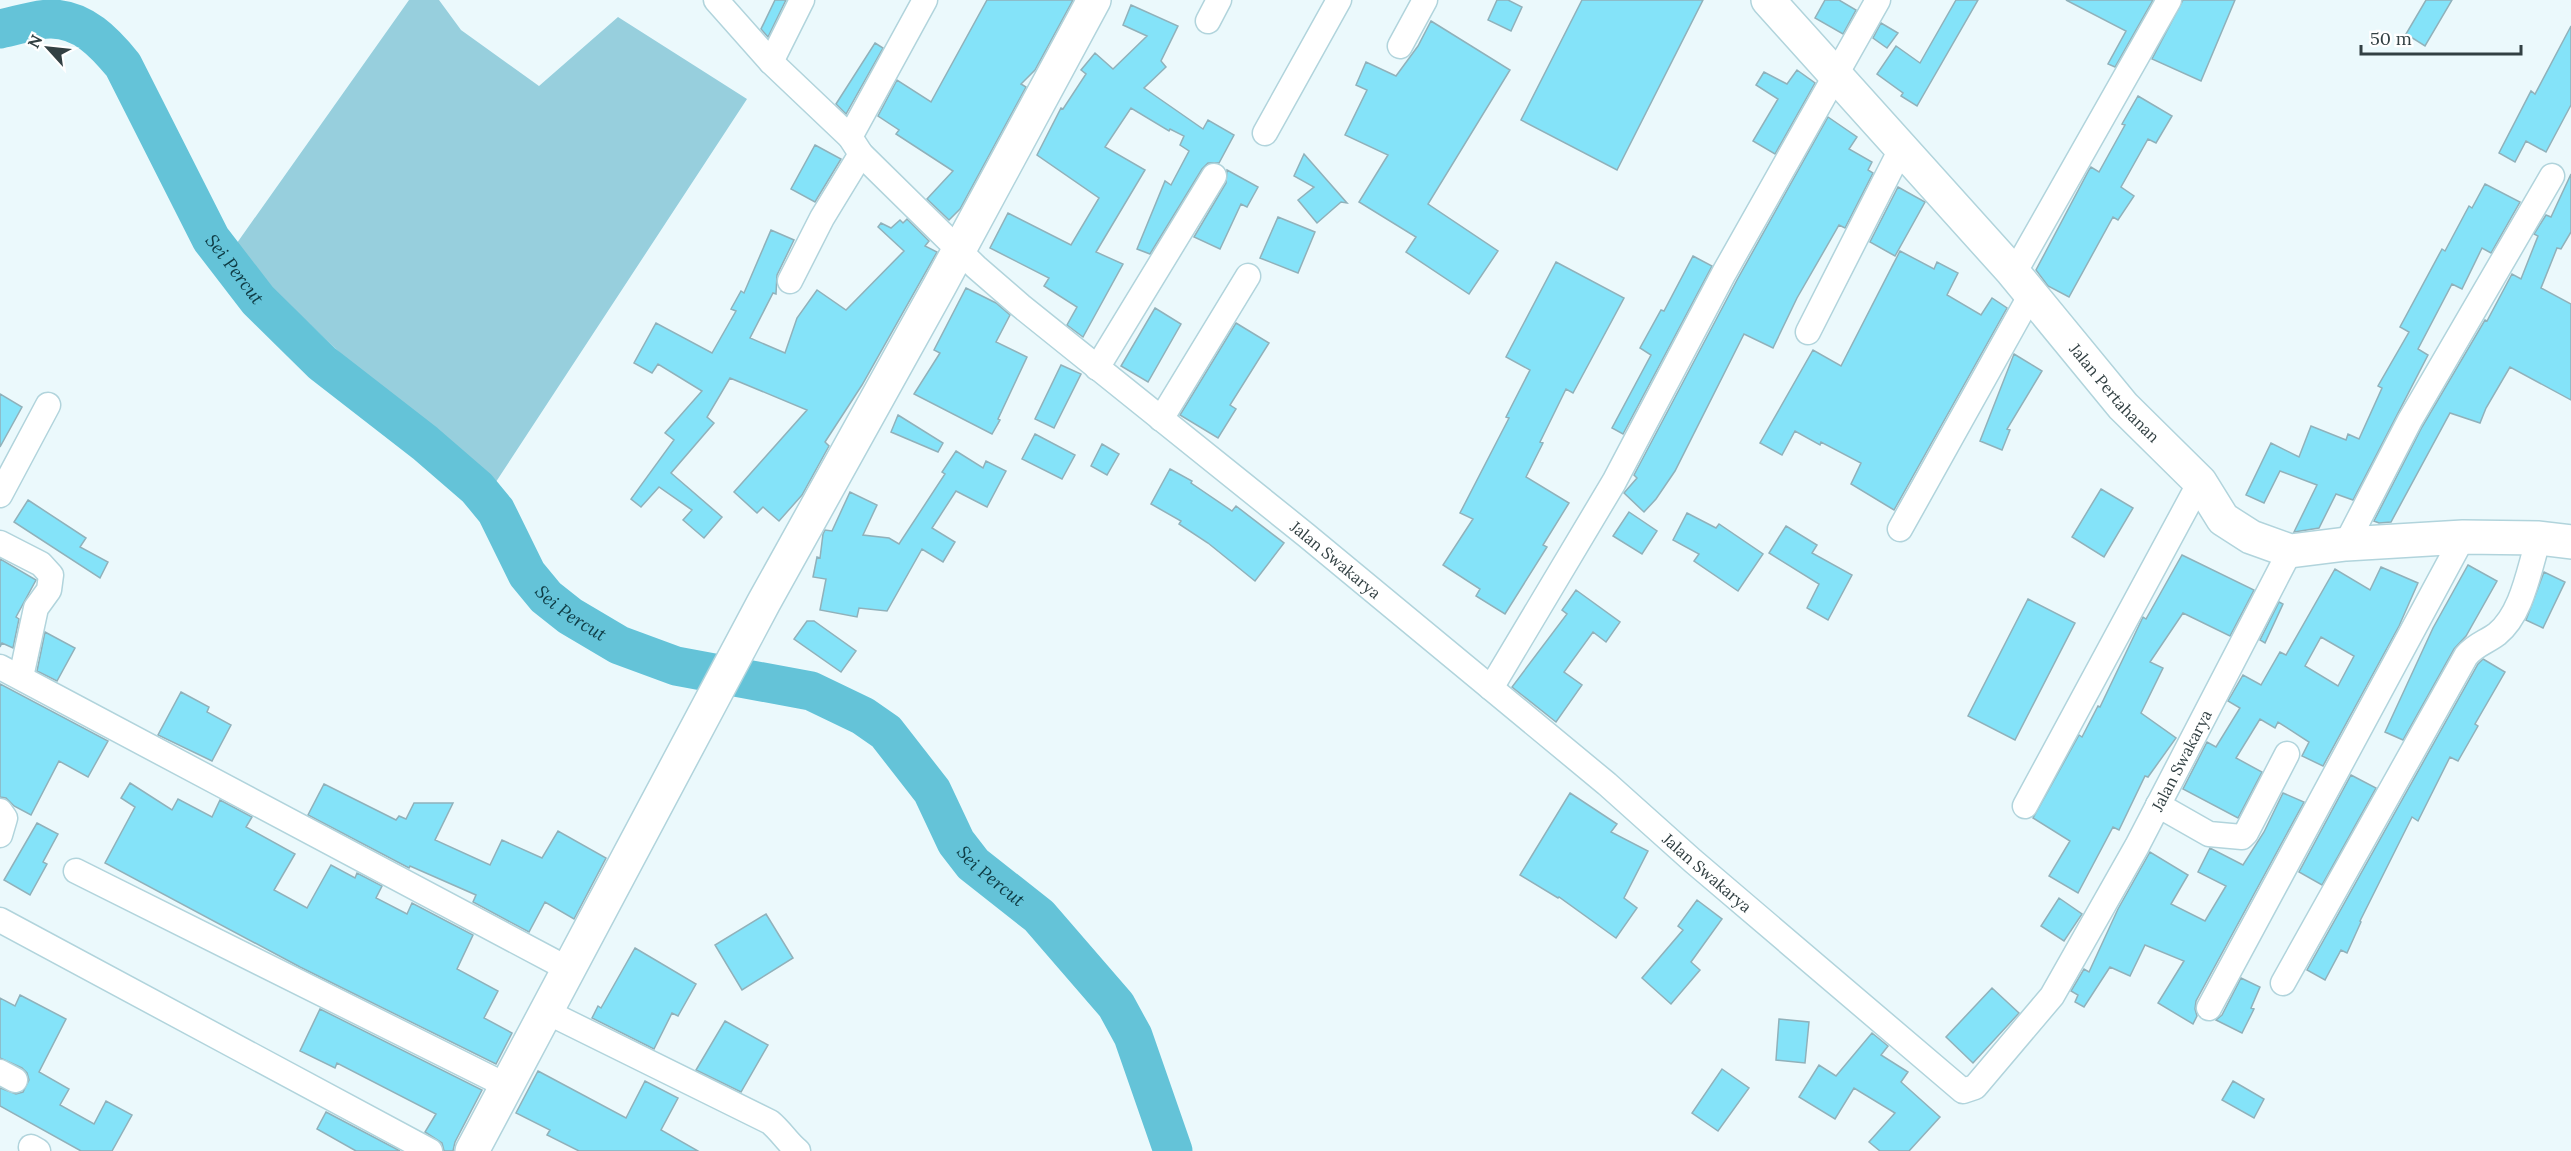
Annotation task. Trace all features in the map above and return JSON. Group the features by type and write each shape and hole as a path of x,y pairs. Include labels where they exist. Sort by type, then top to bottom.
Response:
{"street":[{"name":"Jalan Swakarya","path":"716,0 771,62 959,250 1012,298 1607,784 1702,869 1963,1092 1975,1087 2052,996 2158,806 2290,551"},
{"path":"771,62 802,0"},
{"path":"790,281 925,0"},
{"path":"472,1151 764,602 1094,0"},
{"path":"1265,133 1339,0"},
{"path":"1400,46 1425,0"},
{"name":"Jalan Pertahanan","path":"1768,0 2021,283 2123,406 2200,482 2223,519 2251,537 2290,551 2346,544 2463,537 2539,538 2571,542"},
{"path":"1491,688 1614,482 1724,273 1878,0"},
{"path":"1900,529 2021,283 2027,250 2169,0"},
{"path":"1808,332 1901,148"},
{"path":"1097,368 1214,176"},
{"path":"2346,544 2410,420 2552,176"},
{"path":"1161,419 1248,276"},
{"path":"0,495 48,405"},
{"path":"2025,806 2200,482"},
{"path":"2209,1008 2463,537"},
{"path":"2283,983 2466,656 2475,645 2497,633 2511,617 2539,538"},
{"path":"0,543 41,564 51,575 49,590 36,608 10,672 570,970"},
{"path":"2158,806 2209,834 2242,837 2287,754"},
{"path":"0,811 5,818 0,835"},
{"path":"76,871 507,1086"},
{"path":"0,920 430,1151"},
{"path":"547,1012 770,1122 798,1151"}],"shaded area":[{"path":"409,0 439,0 461,30 539,86 618,17 747,99 488,494 232,250"}],"building":[{"path":"775,0 786,0 768,37 761,29"},
{"path":"987,0 1073,0 1035,70 1021,84 1026,87 960,209 949,220 927,199 953,171 896,134 899,130 878,116 897,80 931,102"},
{"path":"1497,0 1508,0 1522,7 1511,31 1488,20"},
{"path":"1582,0 1703,0 1617,170 1521,120"},
{"path":"1825,0 1839,0 1856,10 1843,34 1815,18"},
{"path":"1956,0 1978,0 1917,106 1901,96 1903,93 1877,74 1896,46 1920,63"},
{"path":"2066,0 2153,0 2115,67 2108,64 2126,31"},
{"path":"2183,0 2235,0 2201,81 2152,59"},
{"path":"2426,0 2452,0 2425,46 2406,34"},
{"path":"1131,5 1178,26 1161,61 1166,67 1144,88 1203,129 1208,120 1234,135 1219,163 1208,163 1202,169 1150,254 1137,249 1165,181 1171,185 1189,151 1180,145 1184,136 1170,129 1169,131 1131,108 1105,147 1145,170 1096,252 1123,264 1083,337 1067,325 1077,307 1044,286 1049,278 990,248 1008,213 1071,245 1099,198 1037,155 1061,108 1063,109 1086,74 1081,70 1095,53 1113,69 1147,36 1123,25"},
{"path":"1431,21 1510,70 1428,204 1498,251 1469,294 1406,252 1416,237 1359,202 1388,155 1345,135 1367,90 1356,85 1366,62 1396,76 1418,46"},
{"path":"1881,23 1898,33 1887,48 1873,38"},
{"path":"2571,26 2571,105 2546,152 2526,141 2515,162 2499,153 2531,91 2535,94"},
{"path":"875,43 883,48 846,114 836,104"},
{"path":"1797,70 1815,83 1775,154 1753,141 1778,99 1756,85 1764,72 1787,84"},
{"path":"2138,96 2172,116 2156,143 2148,139 2121,187 2134,196 2118,220 2113,217 2069,297 2048,286 2036,270 2089,170 2091,167 2099,172"},
{"path":"1828,117 1857,137 1849,149 1872,162 1868,170 1873,173 1845,228 1839,225 1797,298 1773,348 1744,334 1675,471 1644,512 1624,493 1637,478 1634,475 1737,280"},
{"path":"815,145 841,159 815,202 791,189"},
{"path":"1304,154 1347,203 1341,202 1317,223 1298,200 1314,187 1294,176"},
{"path":"1227,170 1258,187 1247,207 1241,204 1220,249 1194,237 1226,183"},
{"path":"2571,174 2571,232 2561,249 2557,248 2541,288 2571,304 2571,400 2510,367 2480,423 2450,413 2391,522 2374,521 2422,427 2485,320 2487,321 2512,274 2521,279 2538,236 2534,234 2546,215 2551,217"},
{"path":"2485,184 2520,202 2491,253 2482,248 2462,289 2452,284 2418,349 2428,355 2353,500 2336,494 2319,528 2294,532 2317,485 2280,471 2264,503 2246,495 2271,443 2299,457 2311,426 2346,440 2348,434 2359,439 2382,388 2378,386 2409,332 2400,327 2442,249 2445,251 2469,206 2472,208"},
{"path":"1898,187 1925,202 1895,256 1870,242"},
{"path":"1278,217 1315,232 1298,273 1260,258"},
{"path":"907,219 929,241 925,246 937,252 862,385 825,442 829,446 802,495 779,521 763,507 757,513 734,492 807,410 730,378 707,417 714,423 671,473 722,517 704,538 683,520 692,510 659,487 641,507 631,499 674,440 665,433 702,391 658,364 652,373 634,363 656,323 712,353 736,311 731,309 741,291 744,293 771,230 794,240 777,275 776,294 773,293 750,338 785,353 797,318 817,290 846,310 904,251 878,227 881,223 891,228 900,220 903,223"},
{"path":"1900,251 1934,269 1937,262 1958,273 1947,295 1981,315 1992,298 2007,308 1894,510 1851,484 1861,463 1821,442 1820,445 1795,431 1782,455 1760,443 1813,350 1841,366"},
{"path":"1693,256 1712,266 1623,434 1612,428 1651,355 1640,348 1661,310 1664,311"},
{"path":"1556,262 1624,298 1573,393 1566,389 1526,477 1569,503 1543,545 1547,547 1505,614 1476,596 1480,589 1443,565 1473,519 1460,513 1509,418 1506,417 1530,370 1506,357"},
{"path":"966,288 996,303 1010,315 996,342 1027,357 992,434 914,394 940,353 934,350"},
{"path":"1155,308 1181,324 1148,382 1121,366"},
{"path":"1236,323 1269,343 1230,405 1236,409 1218,438 1180,415"},
{"path":"2014,354 2042,371 2007,429 2010,430 2002,450 1980,441"},
{"path":"1061,365 1081,374 1054,428 1035,419"},
{"path":"0,394 22,407 0,447"},
{"path":"898,415 943,443 938,452 891,432"},
{"path":"1035,434 1075,455 1062,479 1022,459"},
{"path":"1102,444 1119,454 1107,475 1091,466"},
{"path":"956,451 983,468 986,461 1006,471 987,507 956,491 932,528 955,542 943,562 922,549 887,611 859,608 857,617 820,610 826,579 813,577 817,557 820,558 825,530 832,531 850,492 877,505 863,535 889,538 899,544 945,474 942,472"},
{"path":"1170,469 1192,481 1191,483 1232,511 1236,506 1284,543 1255,581 1208,543 1179,524 1181,521 1151,504"},
{"path":"2101,489 2133,508 2104,557 2072,537"},
{"path":"28,500 86,538 80,547 108,562 100,578 14,522"},
{"path":"1629,512 1657,531 1642,554 1613,536"},
{"path":"1687,513 1716,528 1719,524 1763,554 1738,591 1694,561 1699,554 1673,540"},
{"path":"1786,526 1817,545 1812,553 1852,575 1828,620 1807,608 1819,584 1769,553"},
{"path":"2182,555 2254,590 2230,636 2183,613 2150,662 2163,668 2141,713 2176,738 2148,777 2145,776 2119,830 2113,827 2078,893 2049,876 2070,841 2033,818 2079,735 2082,737 2098,706 2100,707 2143,617 2146,619"},
{"path":"0,559 36,580 16,617 19,619 13,648 2,643 0,647"},
{"path":"2468,565 2497,581 2466,636 2454,649 2403,740 2385,732 2433,628"},
{"path":"2381,567 2418,583 2399,626 2323,766 2302,756 2309,742 2278,722 2275,728 2260,719 2236,758 2262,772 2238,818 2183,789 2207,742 2216,747 2240,708 2228,701 2243,675 2261,685 2280,652 2286,655 2335,569 2370,590","holes":["2321,637 2354,656 2338,686 2305,666"]},
{"path":"2544,572 2565,582 2543,628 2526,620"},
{"path":"1576,590 1620,622 1606,642 1593,632 1564,672 1582,685 1556,722 1512,687 1567,614 1562,610"},
{"path":"2028,599 2075,623 2015,740 1968,716"},
{"path":"2279,602 2283,604 2265,643 2260,640"},
{"path":"807,621 814,621 856,651 841,672 794,639"},
{"path":"45,632 75,648 57,681 37,671"},
{"path":"2483,659 2505,672 2475,724 2478,726 2458,761 2450,757 2418,821 2412,817 2360,921 2347,953 2341,950 2325,980 2307,970 2478,664"},
{"path":"0,684 108,741 88,777 59,761 31,815 14,806 6,798 0,797"},
{"path":"181,692 209,707 207,712 231,725 212,761 158,735"},
{"path":"2351,775 2376,788 2322,885 2299,872"},
{"path":"130,783 172,810 178,799 212,817 220,800 252,817 246,827 295,854 274,890 307,908 331,865 355,878 357,873 382,886 376,898 407,914 412,903 473,935 457,969 498,991 484,1018 512,1033 496,1064 300,967 105,863 135,807 121,798"},
{"path":"324,784 396,820 399,816 406,819 414,803 453,803 435,840 490,865 502,840 542,858 558,831 606,858 574,919 545,902 529,932 473,902 476,895 410,866 409,868 308,815"},
{"path":"1570,793 1617,824 1611,832 1648,851 1624,898 1637,908 1616,938 1559,897 1520,875"},
{"path":"2283,793 2304,802 2196,1001 2197,1016 2193,1024 2158,1003 2184,961 2145,945 2130,976 2110,967 2084,1007 2075,1002 2078,995 2071,991 2084,969 2089,972 2118,909 2150,852 2188,875 2171,904 2205,921 2226,886 2198,872 2210,848 2243,865 2264,832"},
{"path":"37,823 58,834 43,862 47,864 30,895 4,880"},
{"path":"2059,898 2082,914 2064,941 2041,926"},
{"path":"1697,900 1722,919 1691,962 1700,970 1671,1004 1642,978 1683,930 1678,926"},
{"path":"766,914 793,958 742,990 715,945"},
{"path":"635,948 696,984 678,1016 672,1013 654,1049 592,1018 598,1006 601,1008"},
{"path":"2241,978 2260,987 2251,1008 2254,1009 2242,1033 2216,1020 2222,1015"},
{"path":"1992,988 2019,1013 1973,1063 1946,1037"},
{"path":"20,995 66,1019 39,1072 69,1089 60,1105 94,1124 106,1101 132,1115 112,1151 81,1151 0,1106 0,1088 16,1094 23,1092 29,1080 22,1068 0,1058 0,998 15,1006"},
{"path":"320,1009 482,1090 455,1142 453,1151 444,1151 442,1143 425,1132 436,1114 337,1063 335,1068 300,1051"},
{"path":"1779,1019 1809,1022 1805,1063 1776,1060"},
{"path":"725,1021 768,1045 741,1092 696,1070"},
{"path":"1872,1033 1888,1046 1881,1055 1908,1072 1901,1082 1940,1117 1909,1151 1880,1151 1869,1142 1895,1113 1854,1088 1835,1119 1799,1097 1819,1065 1836,1076"},
{"path":"1722,1069 1749,1088 1718,1131 1692,1113"},
{"path":"538,1071 626,1118 645,1081 678,1098 661,1130 698,1151 579,1151 547,1135 550,1130 516,1113"},
{"path":"2233,1081 2264,1099 2254,1118 2222,1100"},
{"path":"326,1112 400,1151 356,1151 317,1129"}],"waterway":[{"name":"Sei Percut","path":"0,29 39,20 63,20 83,28 109,49 123,65 211,239 258,300 322,363 425,443 477,488 496,511 527,574 546,597 570,616 619,645 676,666 811,691 863,716 886,732 932,791 956,842 973,864 1039,916 1116,1005 1133,1036 1173,1151"}]}
